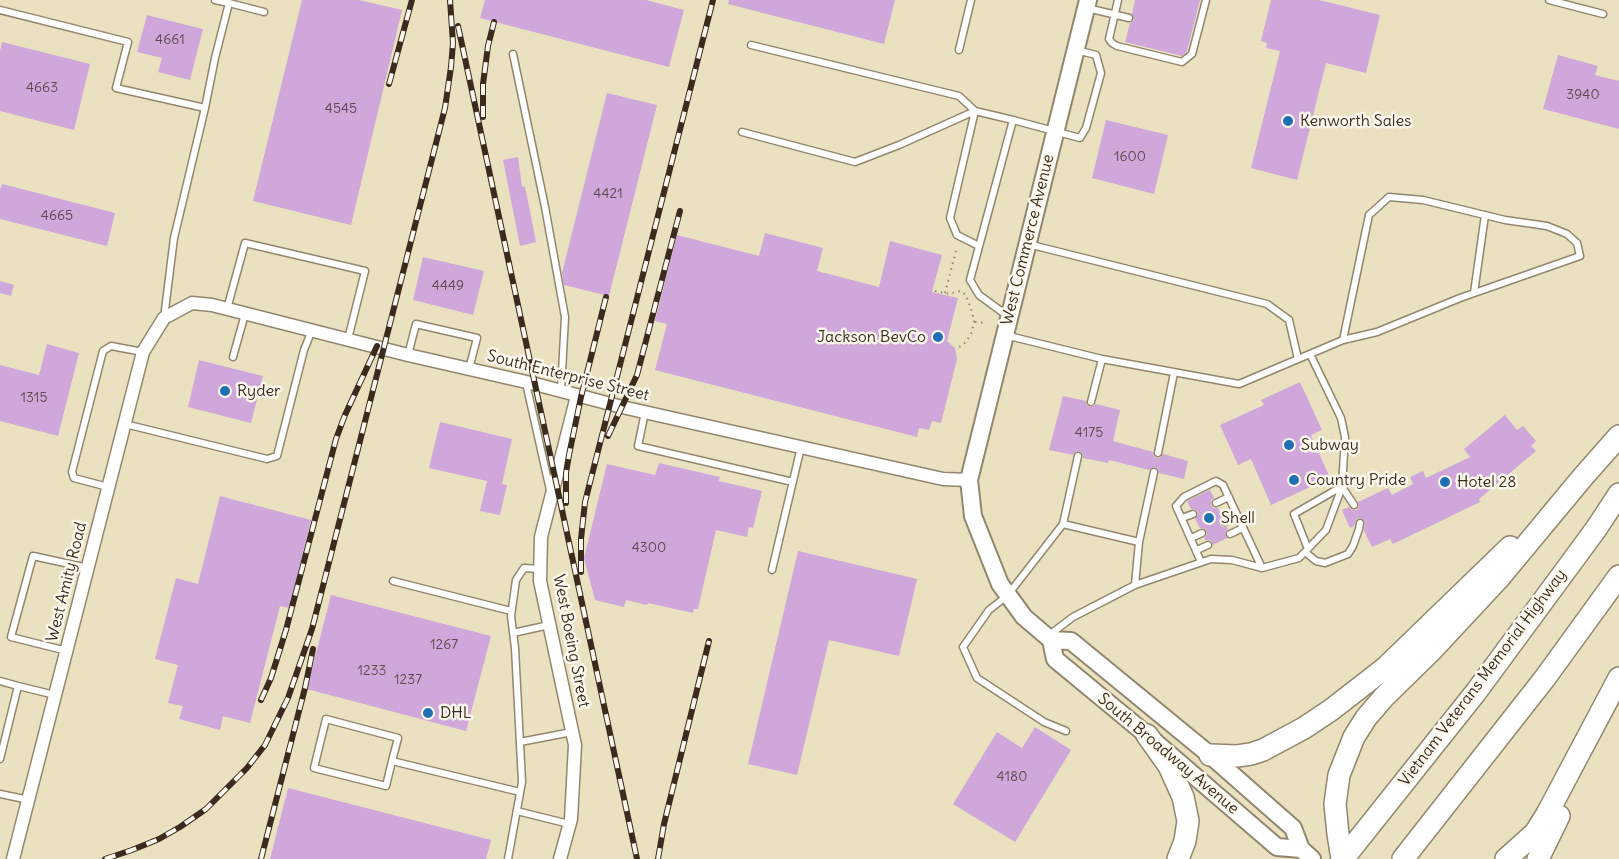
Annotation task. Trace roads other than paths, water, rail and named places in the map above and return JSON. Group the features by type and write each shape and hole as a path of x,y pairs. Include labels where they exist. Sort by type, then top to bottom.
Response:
{"highway":[{"path":"1342,859 1335,804 1340,775 1354,737 1366,718 1499,578 1619,436"},
{"path":"1210,754 1237,756 1263,750 1313,722 1358,690 1385,668 1582,478"},
{"name":"Vietnam Veterans Memorial Highway","path":"1342,859 1476,692 1596,529 1619,494"},
{"path":"1403,859 1532,696 1619,576"},
{"path":"1506,859 1534,833 1547,814 1619,680"},
{"path":"1538,859 1580,774 1619,680"},
{"path":"1147,735 1169,766 1183,797 1188,822 1185,841 1178,859"}],"street":[{"name":"West Commerce Avenue","path":"969,480 1087,4"},
{"name":"South Enterprise Street","path":"164,318 192,303 212,304 408,355 645,412 943,479 969,480"},
{"name":"West Amity Road","path":"13,859 143,352 164,318"},
{"name":"West Boeing Street","path":"560,859 569,824 574,746 540,581 541,537 577,396"},
{"name":"South Broadway Avenue","path":"969,480 973,516 1000,584 1024,617 1049,638 1071,641 1210,754 1293,828 1306,854"},
{"name":"South Broadway Avenue","path":"1049,638 1055,659 1277,847 1306,854"}],"lane":[{"path":"215,0 264,12"},
{"path":"959,50 971,0"},
{"path":"1118,0 1109,39 1112,43 1182,62 1192,54 1206,0"},
{"path":"1549,0 1603,14"},
{"path":"164,318 174,238 229,3"},
{"path":"1087,4 1130,18"},
{"path":"0,10 128,42 116,88 205,108"},
{"path":"751,45 959,96 975,111 1080,138 1086,128 1101,73 1096,55 1076,50"},
{"path":"513,54 565,317 561,392"},
{"path":"742,132 855,162 975,111"},
{"path":"975,111 950,218 957,235 979,246"},
{"path":"1009,317 979,295 970,280 1012,120"},
{"path":"1005,335 1102,359 1239,384 1343,340 1377,332 1474,293 1580,256 1577,243 1567,234 1547,226 1505,220 1423,200 1389,197 1369,215 1343,340"},
{"path":"1474,293 1485,215"},
{"path":"227,309 245,243 365,271 348,340"},
{"path":"1028,244 1267,304 1289,320 1298,359"},
{"path":"233,357 245,313"},
{"path":"408,355 416,324 477,338 469,369"},
{"path":"125,424 267,459 277,456 304,350 312,330"},
{"path":"108,487 74,478 72,472 103,351 111,346 143,352"},
{"path":"1049,638 1073,617 1135,585 1211,559 1232,560 1262,568 1299,558 1326,530 1341,487 1345,437 1341,418 1310,354"},
{"path":"1091,402 1102,359"},
{"path":"1158,453 1174,373"},
{"path":"526,382 551,498"},
{"path":"645,412 638,446 793,482"},
{"path":"772,570 801,447"},
{"path":"1066,731 1044,722 977,678 963,647 989,610 1007,596 1063,524 1078,456"},
{"path":"1135,585 1138,542 1154,471"},
{"path":"1201,562 1176,506 1184,497 1216,482 1223,485 1262,568"},
{"path":"1341,487 1354,505"},
{"path":"1341,487 1294,514 1306,550 1316,561 1325,563 1348,554 1360,523"},
{"path":"1216,503 1229,497"},
{"path":"1182,518 1193,514"},
{"path":"1225,522 1238,516"},
{"path":"1063,524 1138,542"},
{"path":"1230,534 1243,528"},
{"path":"1191,538 1202,533"},
{"path":"1197,550 1208,545"},
{"path":"67,651 11,637 33,556 88,568"},
{"path":"508,859 522,782 511,611 516,580 524,568 540,569"},
{"path":"393,582 511,611"},
{"path":"513,633 549,625"},
{"path":"0,681 56,695"},
{"path":"0,759 18,686"},
{"path":"326,719 398,738 392,761 386,786 314,768 326,719"},
{"path":"520,742 572,732"},
{"path":"392,761 520,792"},
{"path":"0,794 29,800"},
{"path":"517,810 569,824"}],"railway":[{"path":"389,84 412,0"},
{"path":"105,859 159,839 206,809 247,768 265,745 288,698 312,629 445,108 453,43 450,0"},
{"path":"581,572 581,539 585,502 713,0"},
{"path":"483,117 483,84 494,22"},
{"path":"458,26 637,859"},
{"path":"608,436 637,375 680,211"},
{"path":"566,503 566,473 569,455 606,297"},
{"path":"261,700 271,678 286,630 336,439 377,346"},
{"path":"658,859 664,824 709,641"},
{"path":"261,859 313,649"}],"place":[{"name":"Kenworth Sales","path":"1288,121"},
{"name":"Jackson BevCo","path":"938,337"},
{"name":"Ryder","path":"225,391"},
{"name":"Subway","path":"1289,445"},
{"name":"Country Pride","path":"1294,480"},
{"name":"Hotel 28","path":"1445,482"},
{"name":"Shell","path":"1209,518"},
{"name":"DHL","path":"428,713"}]}
